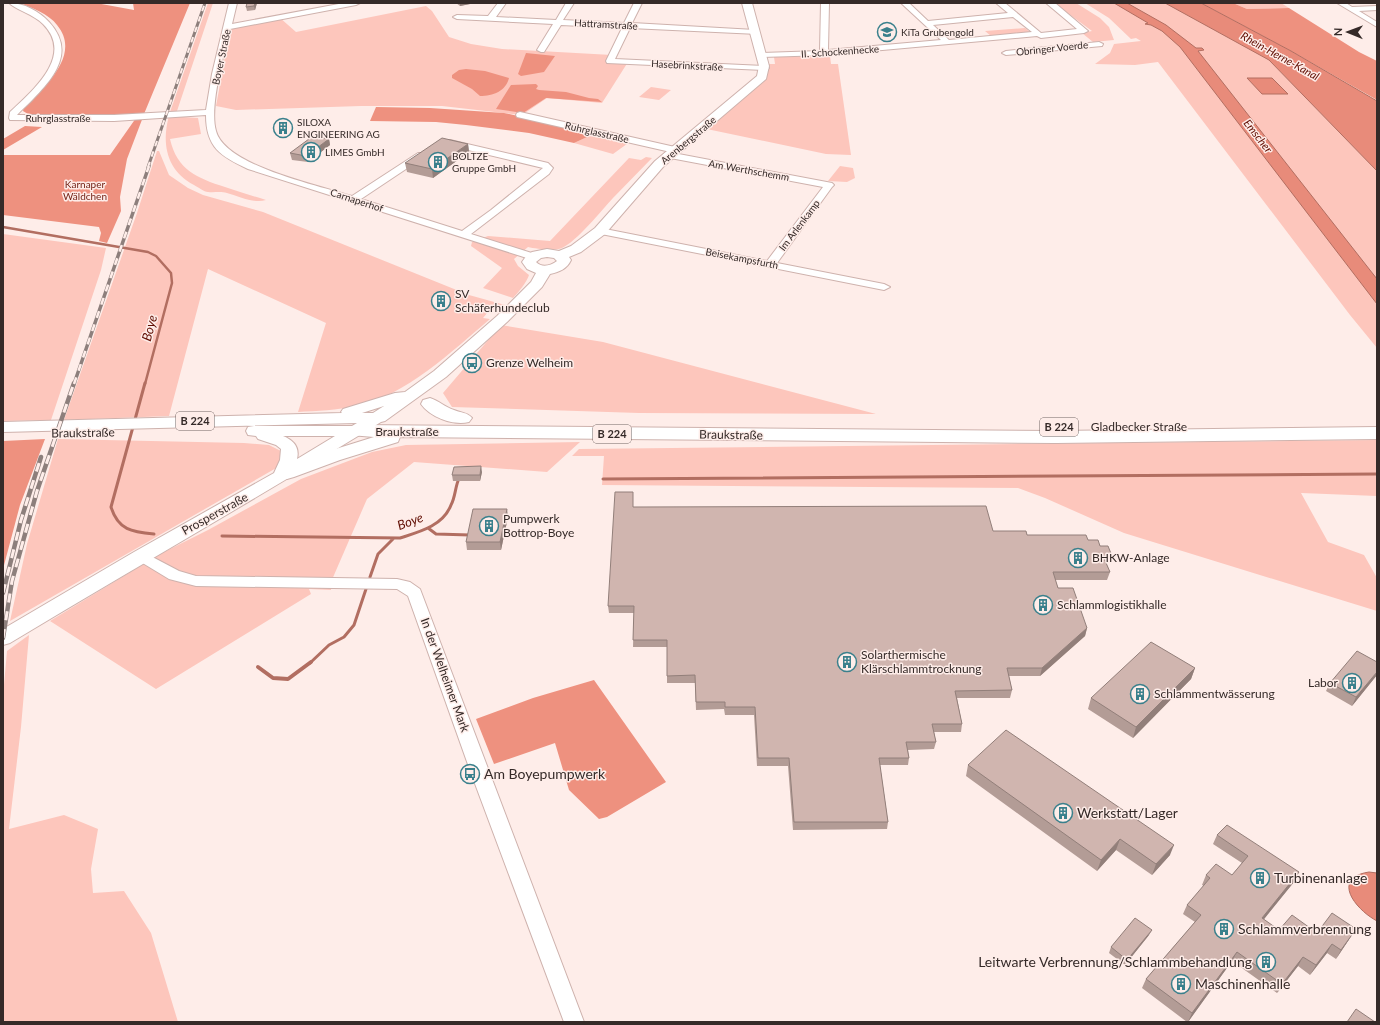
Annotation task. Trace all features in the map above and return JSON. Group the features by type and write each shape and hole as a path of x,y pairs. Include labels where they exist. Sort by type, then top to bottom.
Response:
{"highway":[{"path":"430,404 448,416 462,418"},
{"name":"Braukstraße","path":"356,425 381,425 462,418 808,431"},
{"name":"Gladbecker Straße","path":"808,431 1253,425 1377,420"},
{"name":"Braukstraße","path":"381,425 413,432 808,431"},
{"name":"Gladbecker Straße","path":"808,431 1181,436 1377,432"},
{"path":"284,475 370,444 413,432"}],"main road":[{"path":"747,3 762,55 764,68"},
{"name":"Arenbergstraße","path":"560,256 576,249 600,231 651,172 671,153 759,80 764,74 764,68"},
{"path":"547,253 560,256 564,260 562,265 555,269 536,269 530,266 530,261 534,257 547,253"},
{"path":"381,425 502,319 540,281 545,270"},
{"path":"427,384 426,397 430,404"},
{"path":"322,418 372,406 427,384"},
{"name":"Braukstraße","path":"3,435 322,418 356,425"},
{"name":"Braukstraße","path":"147,428 251,431 356,425"},
{"name":"Prosperstraße","path":"3,638 141,556 284,475 356,425"},
{"name":"Braukstraße","path":"3,427 117,429"},
{"path":"251,431 284,442 289,448 290,458 284,475"}],"street":[{"name":"Ruhrglasstraße","path":"13,3 37,15 52,27 56,34 59,49 58,58 49,76 13,114 13,118 114,118 209,112"},
{"name":"Boyer Straße","path":"209,112 233,3"},
{"path":"227,27 356,3"},
{"path":"490,19 502,3"},
{"path":"541,50 570,3"},
{"path":"627,25 638,3"},
{"path":"824,53 825,3"},
{"path":"905,3 947,42"},
{"path":"1000,3 1056,48"},
{"name":"II. Schockenhecke","path":"762,55 824,53 1084,31 1050,3"},
{"path":"1341,3 1377,25"},
{"path":"1351,9 1377,8"},
{"path":"928,23 1015,15"},
{"name":"Hattramstraße","path":"457,17 755,32"},
{"name":"Hasebrinkstraße","path":"627,25 610,61 764,68"},
{"name":"Obringer Voerde","path":"1006,53 1099,44"},
{"name":"Carnaperhof","path":"209,112 211,135 214,141 229,156 245,165 534,257"},
{"name":"Ruhrglasstraße","path":"520,115 671,153"},
{"path":"442,142 541,164 548,168 546,172 464,234"},
{"path":"355,200 432,148"},
{"name":"Am Werthschemm","path":"671,153 829,185"},
{"name":"Im Arlenkamp","path":"770,264 829,185"},
{"name":"Beisekampsfurth","path":"600,231 884,288"},
{"name":"In der Welheimer Mark","path":"141,556 174,574 196,581 397,584 406,586 415,594 480,773 574,1022"}],"shaded area":[{"path":"208,3 213,3 177,111 170,112"},
{"path":"1054,3 1076,3 1100,18 1109,27 1114,40 1093,42 1082,33 1092,31"},
{"path":"1085,3 1165,3 1269,60 1377,171 1377,348 1350,315 1158,62 1135,65 1095,64 1110,53 1114,44 1141,41 1136,38 1131,39 1109,18"},
{"path":"1233,3 1281,3 1289,8 1247,9"},
{"path":"426,6 432,11 449,37 471,44 502,49 612,55 609,61 628,62 602,103 547,98 522,115 442,106 361,106 236,110 216,106 224,63 227,27 279,17 296,32"},
{"path":"1025,28 1030,32 991,36 985,31"},
{"path":"830,56 831,64 838,64 851,155 826,154 702,128 752,86 764,64 775,64 774,57"},
{"path":"651,87 671,90 659,100 639,97"},
{"path":"169,116 198,118 201,134 170,139 173,150 183,165 197,176 215,184 266,200 256,201 224,192 206,192 185,179 172,164 168,156 166,137"},
{"path":"596,133 631,141 613,154 574,143"},
{"path":"157,151 159,151 169,175 188,188 203,195 263,212 469,295 505,305 488,312 483,318 490,319 460,345 428,371 393,393 375,401 356,406 298,412 326,323 208,269 169,416 64,420 137,213"},
{"path":"646,157 652,158 613,198 596,218 568,245 555,249 528,247 514,259 518,266 529,275 513,298 483,288 502,268 471,246 472,242 488,236 550,241 629,158 641,160"},
{"path":"840,166 853,168 855,178 847,182 828,181"},
{"path":"3,234 106,248 101,270 51,420 3,421"},
{"path":"501,325 603,342 876,414 639,413 452,407 443,393"},
{"path":"58,439 244,443 269,445 281,451 278,467 10,621 27,544"},
{"path":"1377,440 1377,496 1301,493 1328,542 1364,555 1377,578 1377,611 1124,533 1045,498 1018,488 602,485 604,456 572,456 579,449"},
{"path":"580,442 547,472 414,462 367,499 331,582 331,590 309,589 311,594 156,689 50,621 160,554 208,530 301,479 372,452 406,445"},
{"path":"29,635 21,727 9,829 64,815 98,829 91,869 93,893 124,891 151,933 178,1022 3,1022 3,696 7,651"}],"green space":[{"path":"20,3 96,3 134,10 133,3 190,3 144,114 44,115 28,114 23,111 24,107 50,80 57,70 63,59 65,48 64,36 54,21 50,18"},
{"path":"1201,3 1233,3 1247,9 1289,8 1359,52 1377,61 1377,100 1291,51"},
{"path":"526,53 555,56 544,72 521,76 518,74"},
{"path":"466,69 485,71 509,78 505,86 498,92 480,96 472,89 452,78 452,75 459,70"},
{"path":"536,84 538,86 536,89 539,90 566,92 598,99 602,102 546,98 523,113 496,109 511,85"},
{"path":"376,107 430,108 504,113 596,133 574,143 529,133 466,125 436,122 370,121"},
{"name":"Karnaper Wäldchen","path":"143,117 127,159 120,197 121,211 107,243 99,241 101,233 99,227 3,215 3,155 110,155 136,118"},
{"path":"25,126 42,127 3,150 3,139"},
{"path":"45,439 20,505 3,569 3,441"},
{"path":"594,680 666,782 607,817 599,819 569,790 555,743 494,764 476,719 533,698"}],"water":[{"name":"Emscher","path":"1114,3 1127,3 1166,25 1196,48 1202,48 1204,50 1198,51 1377,279 1377,304 1180,47 1162,31 1151,25 1145,24 1148,23"},
{"name":"Rhein-Herne-Kanal","path":"1165,3 1201,3 1291,51 1377,101 1377,171 1269,60"},
{"path":"1247,78 1272,78 1288,94 1262,94"},
{"path":"1369,872 1377,873 1377,921 1361,910 1350,895 1349,887 1351,881 1357,875"}],"building":[{"path":"247,3 255,3 254,6 246,7"},
{"path":"313,136 329,139 306,156 290,153"},
{"path":"442,138 468,144 432,169 405,163"},
{"path":"481,466 480,475 452,475 454,467"},
{"name":"Solarthermische Klärschlammtrocknung","path":"615,492 633,492 633,507 986,506 993,531 1026,531 1027,535 1086,535 1088,540 1098,540 1100,546 1108,546 1112,556 1103,556 1110,572 1053,572 1058,588 1073,588 1087,628 1042,668 1007,668 1012,690 955,691 962,724 932,724 936,742 906,742 909,758 879,758 888,822 794,822 789,758 758,758 755,707 725,707 725,702 696,702 695,675 667,676 667,640 633,640 634,606 608,606"},
{"name":"Pumpwerk Bottrop-Boye","path":"473,509 507,509 500,542 466,542"},
{"name":"Schlammentwässerung","path":"1151,642 1195,668 1136,727 1091,698"},
{"name":"Labor","path":"1357,651 1377,662 1377,672 1356,697 1330,683"},
{"name":"Werkstatt/Lager","path":"1006,730 1174,845 1156,864 1120,839 1101,860 968,765"},
{"path":"1227,825 1299,872 1262,918 1279,930 1292,915 1317,933 1332,913 1356,929 1341,950 1332,944 1316,965 1303,957 1282,984 1237,952 1192,1013 1146,979 1201,915 1187,905 1210,878 1206,875 1216,864 1232,875 1248,856 1217,835"},
{"path":"1135,918 1152,930 1127,960 1111,947"},
{"path":"1356,1009 1375,1022 1347,1022"}],"waterway":[{"name":"Boye","path":"3,227 148,252 156,256 171,273 172,283 145,384"},
{"name":"Boye","path":"145,383 111,507 114,515 122,525 133,531 154,534"},
{"path":"603,479 1377,474"},
{"name":"Boye","path":"222,536 400,538 430,527 442,518 452,502 458,481"},
{"path":"428,528 436,534 470,535"},
{"path":"370,577 378,554 394,538"},
{"path":"310,663 329,645 344,637 354,625 366,589"},
{"path":"258,667 273,678 288,679 311,662"}],"railway":[{"path":"148,167 205,3"},
{"path":"74,384 149,166"},
{"path":"3,638 12,581 37,491 74,383"},
{"path":"3,593 21,520 41,457"}],"place":[{"name":"KiTa Grubengold","path":"887,32"},
{"name":"SILOXA ENGINEERING AG","path":"283,128"},
{"name":"LIMES GmbH","path":"311,152"},
{"name":"BOLTZE Gruppe GmbH","path":"438,162"},
{"name":"SV Schäferhundeclub","path":"441,301"},
{"name":"Grenze Welheim","path":"472,363"},
{"name":"Pumpwerk Bottrop-Boye","path":"489,526"},
{"name":"BHKW-Anlage","path":"1078,558"},
{"name":"Schlammlogistikhalle","path":"1043,605"},
{"name":"Solarthermische Klärschlammtrocknung","path":"847,662"},
{"name":"Labor","path":"1352,683"},
{"name":"Schlammentwässerung","path":"1140,694"},
{"name":"Am Boyepumpwerk","path":"470,774"},
{"name":"Werkstatt/Lager","path":"1063,813"},
{"name":"Turbinenanlage","path":"1260,878"},
{"name":"Schlammverbrennung","path":"1224,929"},
{"name":"Leitwarte Verbrennung/Schlammbehandlung","path":"1266,962"},
{"name":"Maschinenhalle","path":"1181,984"}]}
